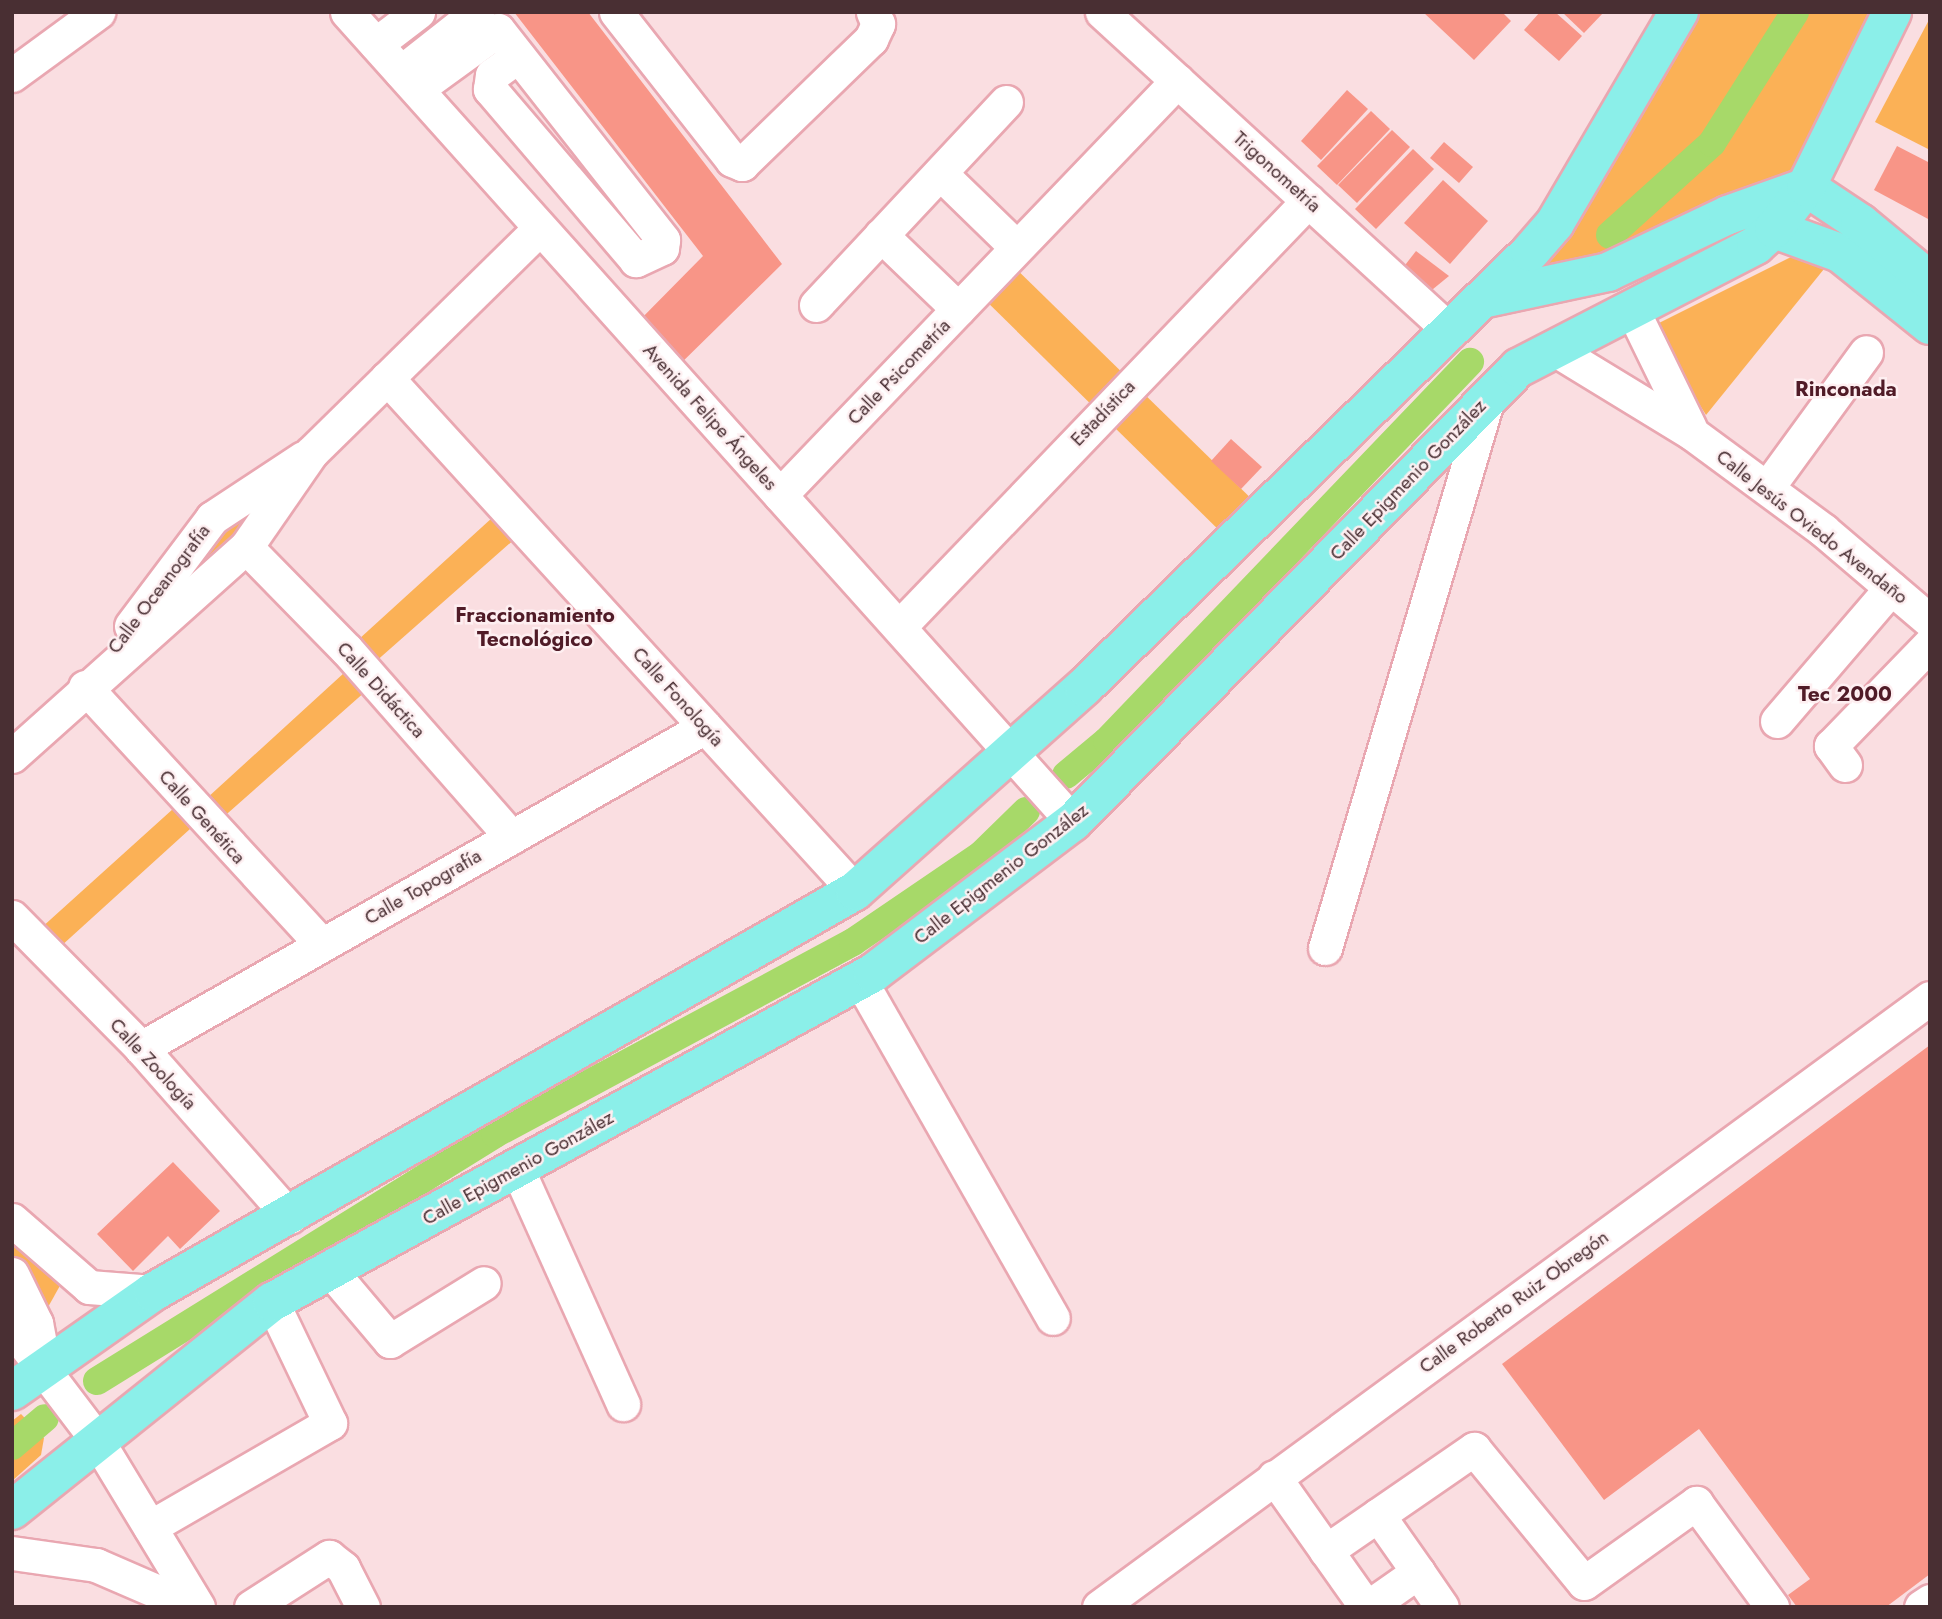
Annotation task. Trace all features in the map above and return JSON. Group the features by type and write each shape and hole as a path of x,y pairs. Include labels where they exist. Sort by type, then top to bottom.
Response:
{"main road":[{"path":"12,1391 47,1371 153,1292 290,1217 855,891 1012,754 1487,298 1555,223 1679,12"},
{"name":"Calle Epigmenio González","path":"12,1510 94,1436 272,1302 860,980 1073,822 1518,368 1756,245 1774,229 1806,187 1892,12"},
{"path":"1487,298 1608,272 1728,215 1806,187 1860,223 1930,281"},
{"path":"1774,229 1840,253 1930,325"}],"street":[{"path":"12,75 98,12"},
{"name":"Avenida Felipe Ángeles","path":"347,12 1073,822"},
{"path":"376,44 418,12"},
{"path":"409,81 477,12"},
{"path":"617,12 732,160 742,164 871,39 878,24 873,12"},
{"name":"Trigonometría","path":"1102,12 1451,332"},
{"path":"409,81 498,30 664,244 636,260 490,89 492,75 518,56"},
{"name":"Calle Psicometría","path":"780,495 1177,81"},
{"path":"816,305 1006,102"},
{"path":"940,173 1016,247"},
{"name":"Calle Oceanografía","path":"12,756 85,687 246,547 311,453 387,378 533,220 566,175"},
{"name":"Estadística","path":"899,627 1308,201"},
{"path":"881,236 958,309"},
{"name":"Calle Jesús Oviedo Avendaño","path":"1632,309 1693,434"},
{"name":"Calle Jesús Oviedo Avendaño","path":"1554,349 1693,434 1767,488 1930,621"},
{"path":"1767,488 1866,352"},
{"name":"Calle Fonología","path":"387,378 855,891"},
{"path":"1325,948 1488,398"},
{"name":"Calle Oceanografía","path":"85,687 212,518 311,453"},
{"name":"Calle Didáctica","path":"246,547 347,650 511,837"},
{"path":"1777,721 1891,588"},
{"path":"1845,765 1831,746 1930,644"},
{"name":"Calle Genética","path":"85,687 322,945"},
{"name":"Calle Topografía","path":"141,1048 705,727"},
{"name":"Calle Zoología","path":"12,916 141,1048 290,1217"},
{"path":"860,980 1053,1318"},
{"name":"Calle Roberto Ruiz Obregón","path":"1099,1607 1930,998"},
{"path":"517,1168 623,1404"},
{"path":"12,1220 89,1287 153,1292"},
{"path":"330,1270 390,1340 484,1283"},
{"path":"12,1274 36,1324 47,1371"},
{"path":"150,1527 330,1423 272,1302"},
{"path":"12,1328 94,1436 195,1607"},
{"path":"1326,1551 1474,1449 1584,1583 1696,1503 1772,1607"},
{"path":"1274,1477 1367,1607 1418,1572"},
{"path":"1378,1515 1442,1607"},
{"path":"12,1553 96,1565 195,1607"},
{"path":"251,1607 329,1558 343,1568 363,1607"},
{"path":"1921,1607 1930,1601"}],"shaded area":[{"path":"1694,12 1875,12 1790,178 1614,252 1530,274"},
{"path":"1930,18 1930,150 1875,122"},
{"path":"1793,256 1824,269 1706,415 1651,327"},
{"path":"1006,259 1265,512 1233,544 976,291"},
{"path":"284,480 244,545 177,589 214,525"},
{"path":"504,507 526,529 365,671 375,683 211,828 201,819 49,957 30,938 184,799 195,809 356,662 347,650"},
{"path":"12,1230 62,1282 47,1309 12,1253"},
{"path":"21,1414 44,1438 41,1455 12,1481 12,1421"}],"building":[{"path":"514,12 588,12 782,264 671,373 631,329 703,256"},
{"path":"1423,12 1502,12 1511,21 1474,60"},
{"path":"1540,12 1555,12 1582,36 1559,61 1524,30"},
{"path":"1562,12 1604,12 1584,33"},
{"path":"1347,90 1368,109 1321,160 1301,141"},
{"path":"1371,111 1390,129 1337,185 1317,166"},
{"path":"1392,130 1410,147 1357,203 1338,185"},
{"path":"1444,142 1473,167 1459,183 1430,158"},
{"path":"1897,146 1930,163 1930,220 1874,190"},
{"path":"1413,149 1434,169 1376,229 1355,209"},
{"path":"1443,180 1488,221 1450,264 1404,223"},
{"path":"1416,251 1449,276 1427,294 1402,269"},
{"path":"1231,439 1262,467 1241,489 1211,461"},
{"path":"1930,1045 1930,1574 1886,1607 1797,1607 1788,1595 1810,1579 1699,1429 1604,1500 1502,1364"},
{"path":"173,1162 220,1211 180,1249 168,1236 133,1271 97,1234"}],"waterway":[{"path":"1610,235 1712,143 1795,12"},
{"path":"1066,775 1107,741 1470,362"},
{"path":"97,1381 495,1134 853,942 981,855 1026,811"},
{"path":"12,1446 45,1418"}],"district":[{"name":"Rinconada","path":"1846,389"},
{"name":"Fraccionamiento Tecnológico","path":"535,627"},
{"name":"Tec 2000","path":"1845,694"}]}
